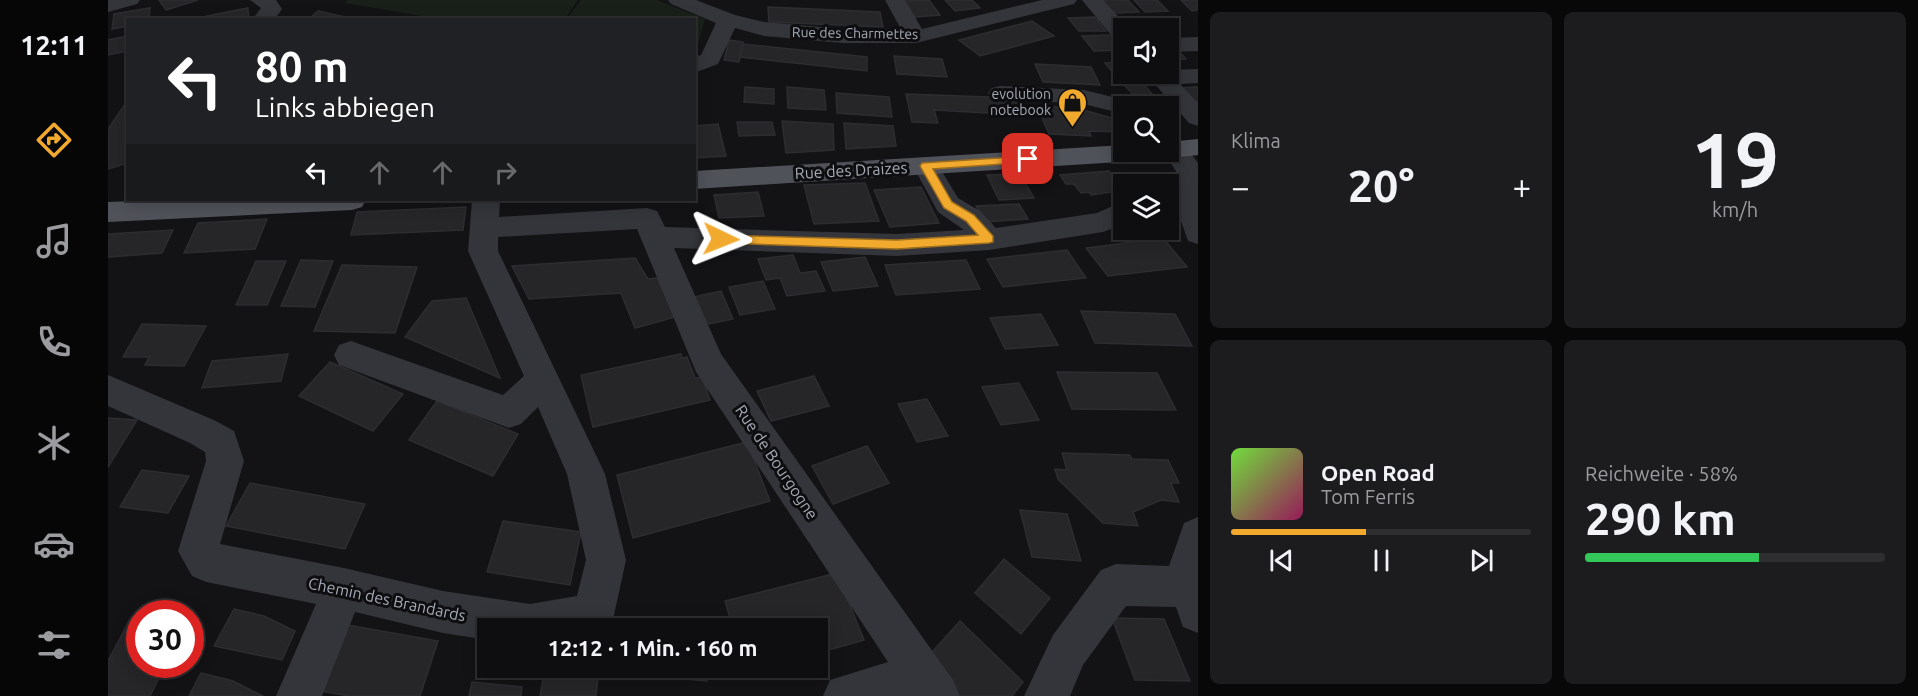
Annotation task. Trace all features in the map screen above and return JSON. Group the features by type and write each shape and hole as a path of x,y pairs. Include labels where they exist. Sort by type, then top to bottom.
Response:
{"main road":[{"name":"Rue des Draizes","path":"696,180 1113,153"},
{"path":"108,212 220,203 308,201"}],"street":[{"path":"108,6 130,0"},
{"path":"260,0 266,2 272,9 264,18"},
{"name":"Rue des Charmettes","path":"678,0 738,22 809,34 916,36 1067,0"},
{"path":"895,0 916,36"},
{"path":"1092,0 1113,24"},
{"path":"696,65 710,58 738,22 757,3"},
{"path":"1179,45 1198,44"},
{"path":"1179,76 1198,76"},
{"path":"1167,84 1198,118"},
{"path":"1000,93 1084,97 1113,104"},
{"path":"1179,122 1198,126"},
{"path":"1179,157 1189,170 1185,191 1198,234"},
{"path":"926,166 948,205 970,218 989,239"},
{"name":"Rue de Bourgogne","path":"484,214 647,218 708,362 930,685"},
{"name":"Chemin des Brandards","path":"108,390 203,432 221,443 225,461 198,551 206,562 344,589 443,612 530,625 593,615 606,560 585,474 483,251 484,214"},
{"path":"655,237 897,245 989,239 1103,222 1113,217"},
{"path":"351,355 509,413 542,380"},
{"path":"1047,696 1068,650 1116,585 1195,599 1189,568 1198,537"},
{"path":"299,696 344,589"},
{"path":"846,696 930,685"}],"shaded area":[{"path":"348,0 578,0 565,18 435,18 345,3"},
{"path":"581,0 657,0 705,19 696,51 696,18 568,18"}],"building":[{"path":"159,0 198,0 166,10"},
{"path":"929,0 940,15 915,17 903,1"},
{"path":"945,0 972,0 980,8 955,11"},
{"path":"1102,0 1128,0 1139,12 1114,13"},
{"path":"1134,0 1157,0 1168,11 1145,12"},
{"path":"1181,0 1198,0 1198,10 1192,11"},
{"path":"768,7 880,12 883,27 769,22"},
{"path":"150,8 149,18 126,18 126,26 112,29 114,14"},
{"path":"248,8 249,18 206,18 206,16"},
{"path":"318,11 345,17 315,18 311,17"},
{"path":"1095,17 1106,31 1079,31 1068,18"},
{"path":"1032,21 1054,36 980,56 959,40"},
{"path":"1111,35 1113,50 1094,51 1082,36"},
{"path":"126,36 126,51 108,55 108,40"},
{"path":"729,40 743,42 739,62 724,60"},
{"path":"743,44 867,57 867,71 740,57"},
{"path":"1179,51 1186,59 1179,59"},
{"path":"894,56 942,59 947,77 897,74"},
{"path":"1105,63 1113,63 1113,73"},
{"path":"1035,64 1091,67 1100,85 1043,82"},
{"path":"1123,84 1143,84 1154,96 1135,96"},
{"path":"745,87 774,89 774,104 744,102"},
{"path":"787,87 824,90 826,110 788,108"},
{"path":"1198,87 1198,107 1180,88"},
{"path":"836,93 889,97 892,117 837,113"},
{"path":"906,94 1017,98 1024,115 934,110 938,123 912,122"},
{"path":"126,103 126,164 108,169 108,129"},
{"path":"1037,106 1076,108 1113,118 1113,132 1089,131 1091,136 1049,134"},
{"path":"782,121 833,124 834,150 786,153"},
{"path":"737,122 772,122 775,135 739,136"},
{"path":"844,123 893,126 896,146 846,149"},
{"path":"718,124 726,156 696,158 696,126"},
{"path":"1109,171 1113,177 1113,192 1091,195 1089,192 1081,193 1074,184 1066,184 1060,175"},
{"path":"1020,174 1034,198 999,200 987,175"},
{"path":"865,183 879,221 814,224 804,185"},
{"path":"921,187 939,223 890,227 874,190"},
{"path":"758,192 764,216 719,218 714,195"},
{"path":"1019,204 1028,219 984,222 976,206"},
{"path":"466,207 463,230 351,235 357,212"},
{"path":"267,219 255,249 184,253 198,223"},
{"path":"173,230 162,253 108,257 108,234"},
{"path":"1165,240 1187,267 1108,276 1086,248"},
{"path":"1067,250 1086,278 1003,287 987,259"},
{"path":"793,255 800,273 816,271 825,291 787,296 780,278 766,280 758,259"},
{"path":"865,257 878,286 833,291 821,262"},
{"path":"635,258 648,279 657,278 675,317 635,328 621,293 529,299 512,266"},
{"path":"301,260 333,261 315,307 281,306"},
{"path":"966,260 980,289 896,295 885,265"},
{"path":"256,261 286,261 267,305 236,305"},
{"path":"342,265 417,267 395,333 314,331"},
{"path":"763,281 775,309 740,315 729,287"},
{"path":"721,291 733,319 699,326 689,298"},
{"path":"466,298 500,378 405,337 432,301"},
{"path":"1081,311 1175,314 1192,346 1095,343"},
{"path":"1041,314 1058,345 1005,349 990,318"},
{"path":"142,324 206,326 184,366 145,365 149,357 123,357"},
{"path":"288,354 281,381 202,388 212,361"},
{"path":"681,354 682,358 687,357 695,378 702,377 710,400 593,427 581,375"},
{"path":"330,362 403,394 373,431 299,396"},
{"path":"1057,372 1157,373 1176,410 1072,409"},
{"path":"814,376 829,406 771,421 757,391"},
{"path":"1019,383 1039,420 1001,425 982,387"},
{"path":"927,399 948,436 917,442 898,404"},
{"path":"437,401 518,434 493,476 409,440"},
{"path":"108,418 137,420 108,467"},
{"path":"747,442 770,501 633,538 617,475"},
{"path":"867,446 889,483 833,504 812,466"},
{"path":"1062,453 1130,455 1132,459 1168,460 1179,483 1171,483 1179,502 1161,500 1133,512 1138,526 1103,523 1058,479 1055,469 1067,470"},
{"path":"142,470 189,476 168,513 120,507"},
{"path":"250,483 365,504 345,549 226,526"},
{"path":"1020,510 1067,514 1081,561 1032,557"},
{"path":"503,521 581,532 570,585 487,572"},
{"path":"1004,559 1050,598 1021,634 975,593"},
{"path":"837,573 864,640 828,650 828,618 730,618 725,601"},
{"path":"234,609 264,616 295,631 282,660 214,646"},
{"path":"1112,618 1164,619 1190,681 1135,680"},
{"path":"960,621 1023,682 1012,696 960,696 925,660"},
{"path":"342,624 438,641 420,696 349,696 315,690"},
{"path":"126,627 126,678 159,678 150,696 108,696 108,661"},
{"path":"204,674 233,681 263,696 189,696 198,678 204,678"},
{"path":"543,678 598,678 596,696 540,696"},
{"path":"673,678 707,678 707,681"},
{"path":"472,682 522,687 521,696 469,696"}],"place":[{"name":"evolution notebook","path":"1072,128"}],"route":[{"path":"721,239 897,245 989,239 970,218 948,205 926,166 1028,159"}]}
